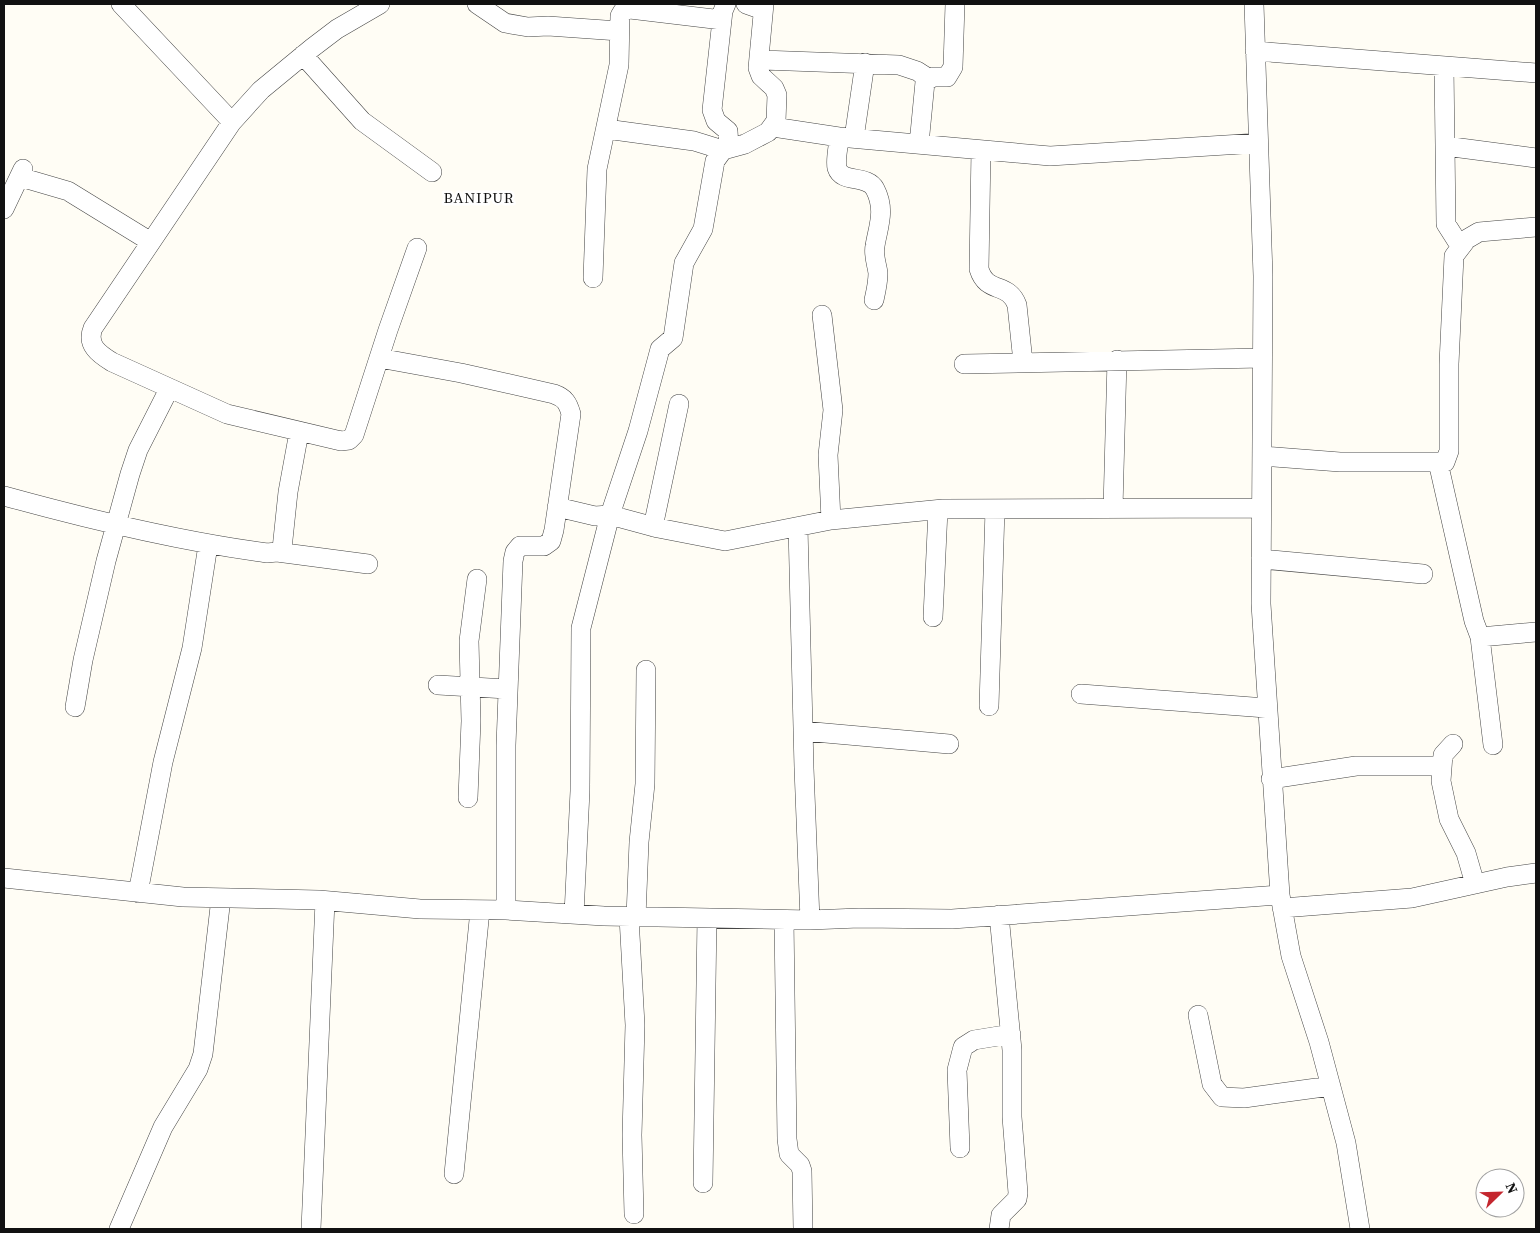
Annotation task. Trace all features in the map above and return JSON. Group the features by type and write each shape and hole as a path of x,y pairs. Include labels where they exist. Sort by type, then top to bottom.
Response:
{"street":[{"path":"121,4 232,122"},
{"path":"380,4 337,29 303,55 261,90 232,122 122,283 90,336 96,352 112,362 226,414 341,442 349,440 354,435 417,248"},
{"path":"477,4 505,23 528,27 548,26 619,31"},
{"path":"759,60 865,63 908,67 928,78 947,77 953,67 955,4"},
{"path":"1254,4 1263,276 1261,604 1266,708 1281,902 1292,956 1346,1143 1360,1229"},
{"path":"758,6 761,76 774,88 778,103 773,127"},
{"path":"574,914 580,790 580,644 584,613 610,514 638,431 660,350 673,338 684,263 703,229 716,161 726,149 728,131 716,121 712,110 724,12 630,9 623,11 620,16 619,65 596,187 593,278"},
{"path":"1255,51 1536,73"},
{"path":"303,55 362,121 432,172"},
{"path":"865,63 847,137 837,167 844,176 868,182 872,185 879,199 881,224 874,247 878,275 874,300"},
{"path":"1444,67 1446,224 1448,231 1460,246"},
{"path":"919,144 923,88 928,78"},
{"path":"606,129 694,141 726,149 745,144 773,127 847,137 1066,156 1135,149 1258,143"},
{"path":"1444,146 1536,158"},
{"path":"981,150 979,269 989,286 1005,290 1014,297 1017,305 1023,362"},
{"path":"4,209 22,173 68,191 151,242"},
{"path":"1262,456 1340,462 1444,462 1449,451 1449,364 1454,256 1467,238 1479,232 1536,227"},
{"path":"822,315 833,410 828,455 831,520"},
{"path":"379,358 461,373 562,396 568,404 571,414 551,541 544,546 520,546 515,552 513,561 508,689 506,910"},
{"path":"964,364 1262,358"},
{"path":"1114,508 1117,360"},
{"path":"75,707 83,660 116,526 138,450 169,389"},
{"path":"652,527 679,404"},
{"path":"277,552 282,549 284,539 288,492 299,432"},
{"path":"1438,462 1474,621 1480,637 1493,746"},
{"path":"4,496 116,526 208,545 267,554 277,552 368,564"},
{"path":"557,507 595,516 610,514 652,527 725,541 831,520 938,510 1262,508"},
{"path":"989,706 995,509"},
{"path":"933,617 938,510"},
{"path":"798,526 810,920"},
{"path":"138,893 163,762 192,648 208,545"},
{"path":"1261,559 1423,574"},
{"path":"468,798 471,721 471,618 477,579"},
{"path":"1480,637 1536,632"},
{"path":"634,1214 632,1135 633,917 645,784 646,670"},
{"path":"438,685 508,689"},
{"path":"1081,694 1266,708"},
{"path":"803,731 949,744"},
{"path":"1453,744 1446,749 1441,781 1449,819 1466,853 1475,884"},
{"path":"1271,778 1356,766 1442,766"},
{"path":"4,878 138,893 325,901 420,909 506,910 633,917 810,920 859,918 952,919 999,915 1281,902 1396,900 1507,877 1536,873"},
{"path":"119,1229 163,1127 198,1069 203,1054 221,898"},
{"path":"311,1229 325,901"},
{"path":"454,1174 480,910"},
{"path":"999,915 1010,1034 1013,1126 1018,1193 1017,1199 1001,1215 999,1229"},
{"path":"703,1183 707,918"},
{"path":"784,920 787,1139 789,1154 800,1165 802,1171 803,1229"},
{"path":"1198,1015 1212,1084 1216,1092 1222,1097 1244,1098 1331,1086"},
{"path":"960,1148 957,1070 963,1047 974,1040 1010,1034"}],"district":[{"name":"BANIPUR","path":"479,198"}]}
